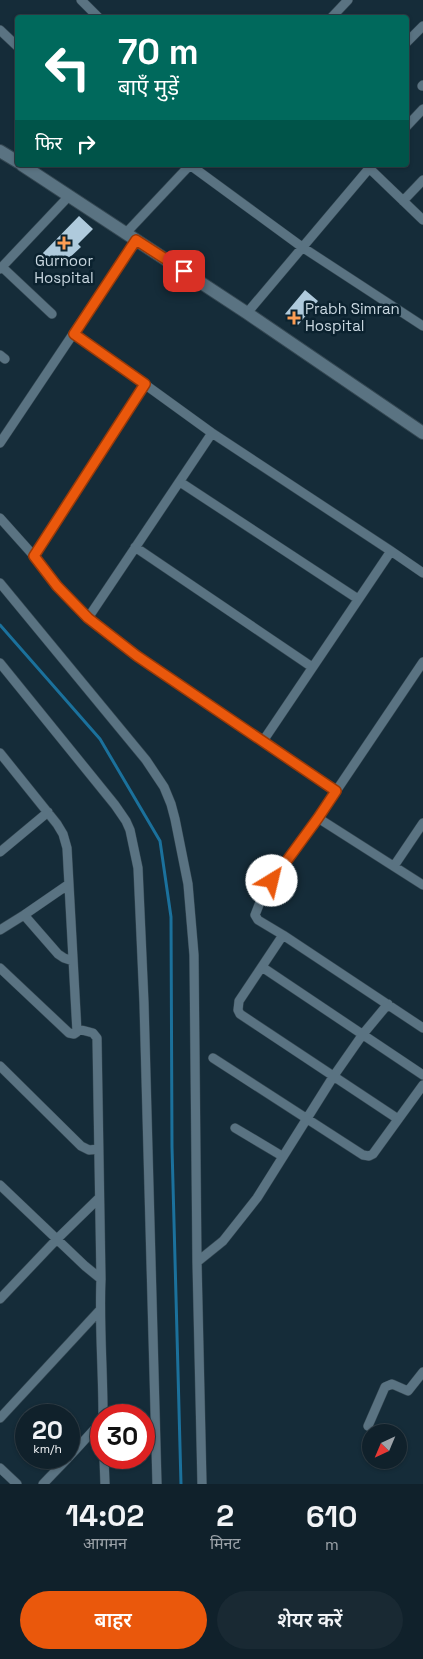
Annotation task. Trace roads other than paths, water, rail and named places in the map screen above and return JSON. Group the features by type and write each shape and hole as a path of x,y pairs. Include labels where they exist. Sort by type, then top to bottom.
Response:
{"main road":[{"path":"0,150 15,160"},
{"path":"25,167 246,313 423,434"}],"street":[{"path":"81,0 96,15"},
{"path":"334,15 348,0"},
{"path":"409,40 423,26"},
{"path":"0,30 15,44"},
{"path":"409,124 423,109"},
{"path":"0,443 74,334 131,237 188,167"},
{"path":"193,167 302,247 423,326"},
{"path":"246,313 370,167 423,220"},
{"path":"403,201 423,180"},
{"path":"52,314 1,268 69,196"},
{"path":"74,334 212,432 423,573"},
{"path":"34,556 145,384"},
{"path":"88,618 212,432"},
{"path":"180,482 358,599"},
{"path":"0,518 34,556 57,586 88,618 137,656 336,791"},
{"path":"135,547 312,667"},
{"path":"263,741 391,551"},
{"path":"0,582 146,760 164,787 171,804 188,884 194,955 197,1262 202,1484"},
{"path":"423,662 318,818 264,892 255,911 255,918 423,1028"},
{"path":"0,663 126,821 130,830 138,868 144,1003 157,1484"},
{"path":"0,753 48,812 63,834 66,848 78,1029 76,1033 69,1033 0,968"},
{"path":"0,852 48,812"},
{"path":"318,818 423,885"},
{"path":"394,866 423,823"},
{"path":"0,930 68,884"},
{"path":"24,915 58,954 73,961"},
{"path":"283,935 239,1002 238,1010 240,1014 398,1119"},
{"path":"262,967 423,1075"},
{"path":"197,1262 223,1241 257,1198 333,1077 363,1034 388,1004"},
{"path":"78,1029 93,1033 97,1038 98,1199 103,1404"},
{"path":"213,1058 363,1155 369,1156 373,1154 423,1085"},
{"path":"0,1066 81,1146 89,1150 98,1149"},
{"path":"235,1128 282,1156"},
{"path":"0,1185 101,1279"},
{"path":"0,1299 98,1199"},
{"path":"0,1418 100,1310"},
{"path":"369,1424 385,1387 392,1384 408,1391 423,1372"},
{"path":"80,1444 90,1434"},
{"path":"0,1468 17,1484"},
{"path":"43,1484 57,1469"},
{"path":"104,1469 105,1484"}],"waterway":[{"path":"0,625 100,739 160,841 171,917 172,1147 181,1484"}],"place":[{"name":"Gurnoor Hospital","path":"64,243"},
{"name":"Prabh Simran Hospital","path":"294,318"}]}
